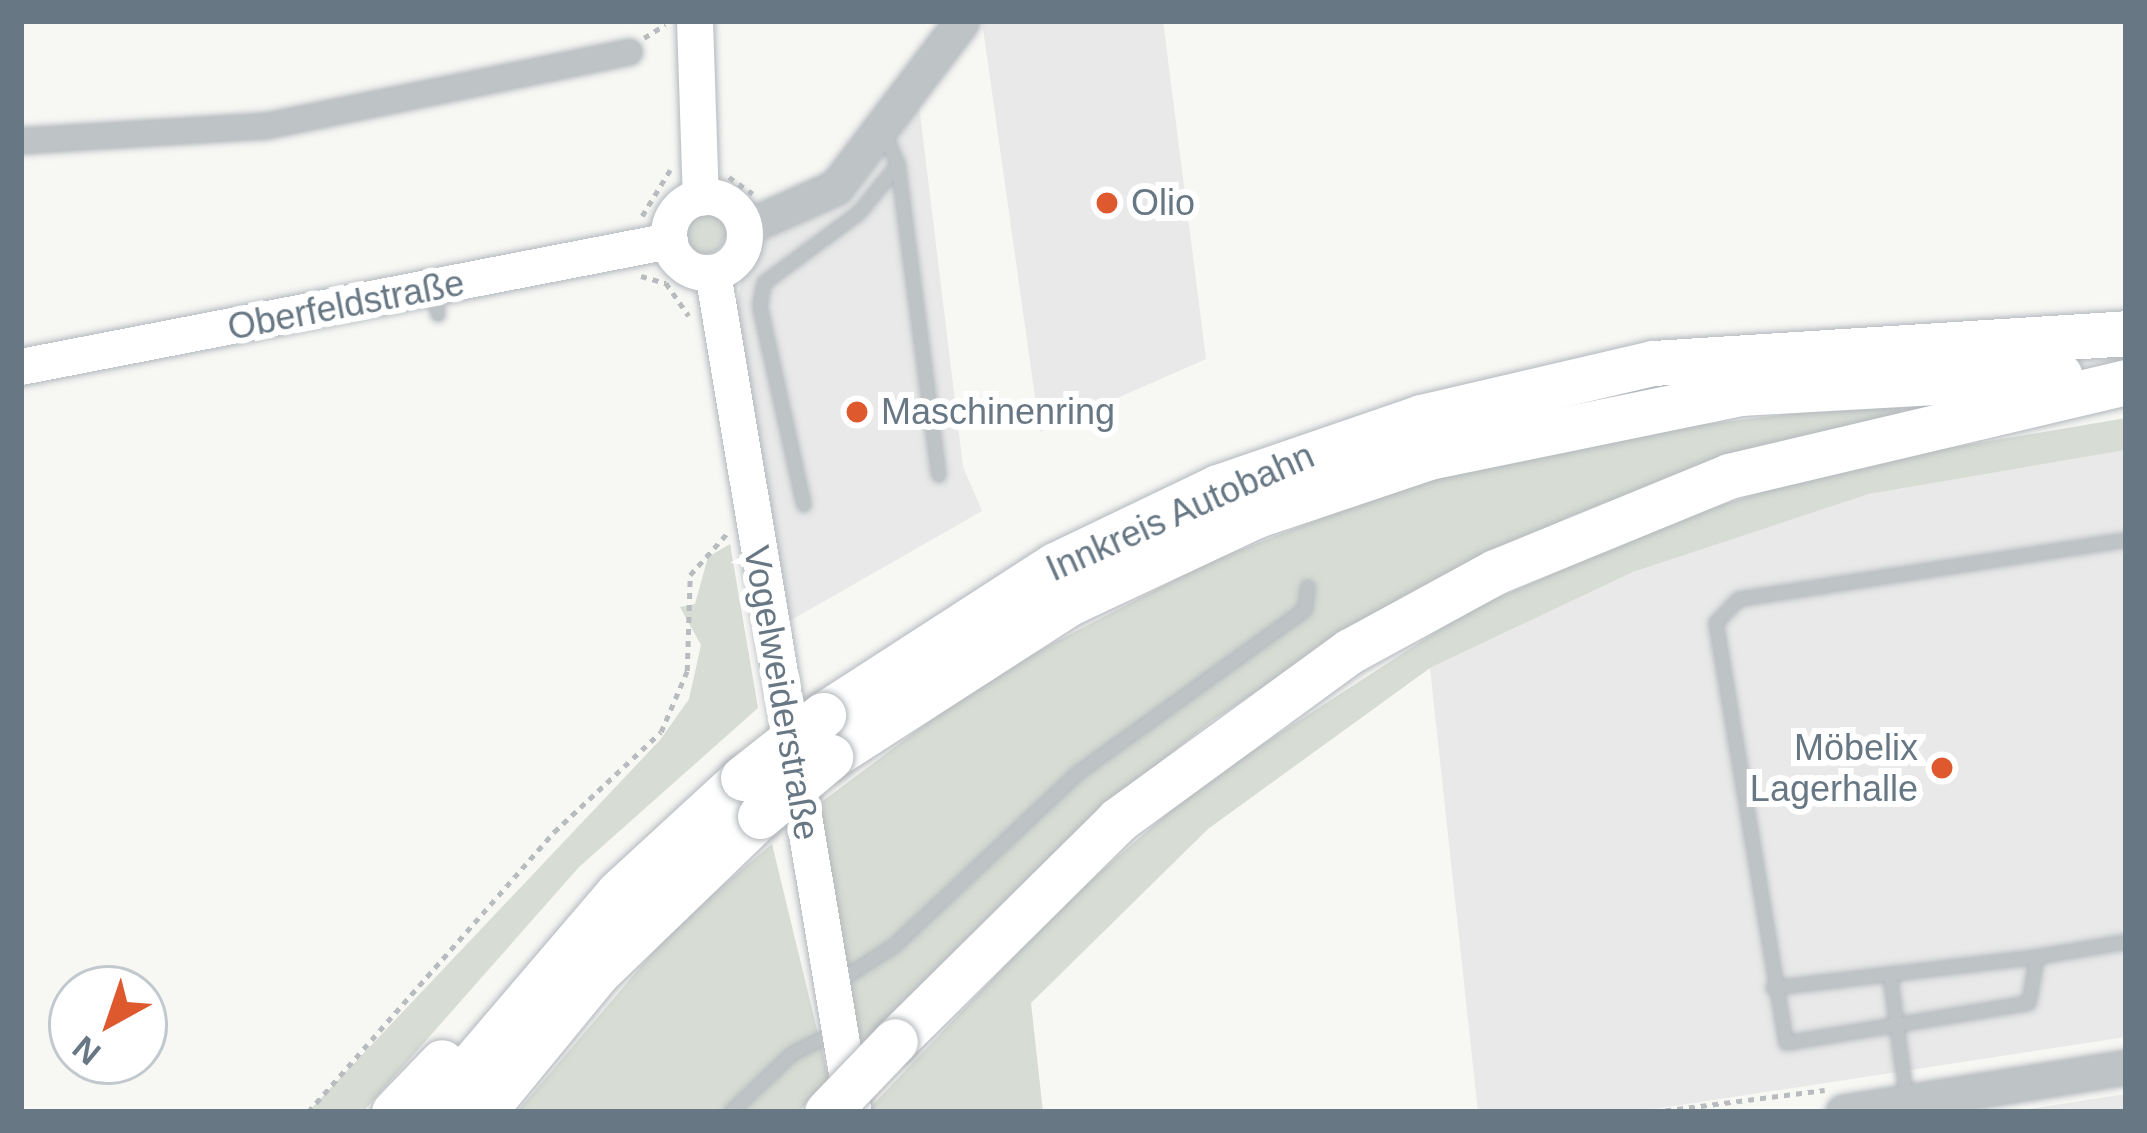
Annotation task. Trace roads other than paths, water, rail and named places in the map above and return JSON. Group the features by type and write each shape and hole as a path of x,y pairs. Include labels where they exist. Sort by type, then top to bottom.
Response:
{"highway":[{"name":"Innkreis Autobahn","path":"431,1112 555,960 827,736 1055,565 1218,487 1420,416 1653,363 2126,333"},
{"name":"Innkreis Autobahn","path":"827,736 1088,594 1257,515 1429,457 1740,393 2126,378"},
{"path":"827,1112 1156,791 1350,651 1495,572 1730,476 2126,378"},
{"name":"Innkreis Autobahn","path":"483,1112 751,797"},
{"path":"394,1112 555,960"}],"main road":[{"path":"686,24 699,181 680,208 670,241 690,269 712,273 738,257 744,228 724,201 699,181"},
{"name":"Oberfeldstraße","path":"21,367 436,301 670,241"},
{"name":"Vogelweiderstraße","path":"712,273 853,1112"}],"street":[{"path":"744,228 816,202 884,132 962,21"},
{"path":"21,141 266,126 630,52"},
{"path":"1843,1112 2126,1067"}],"lane":[{"path":"884,132 898,165 939,475"},
{"path":"804,505 760,306 764,283 859,213 898,165"},
{"path":"2037,957 2029,1003 1786,1042 1773,988 1716,623 1724,607 2126,540"},
{"path":"832,986 894,946 1078,773 1305,610 1309,586"},
{"path":"1773,988 2126,942"},
{"path":"1890,974 1908,1102"},
{"path":"731,1112 792,1054 840,1032"}],"place":[{"name":"Olio","path":"1107,203"},
{"name":"Maschinenring","path":"857,412"},
{"name":"Möbelix Lagerhalle","path":"1942,768"}]}
